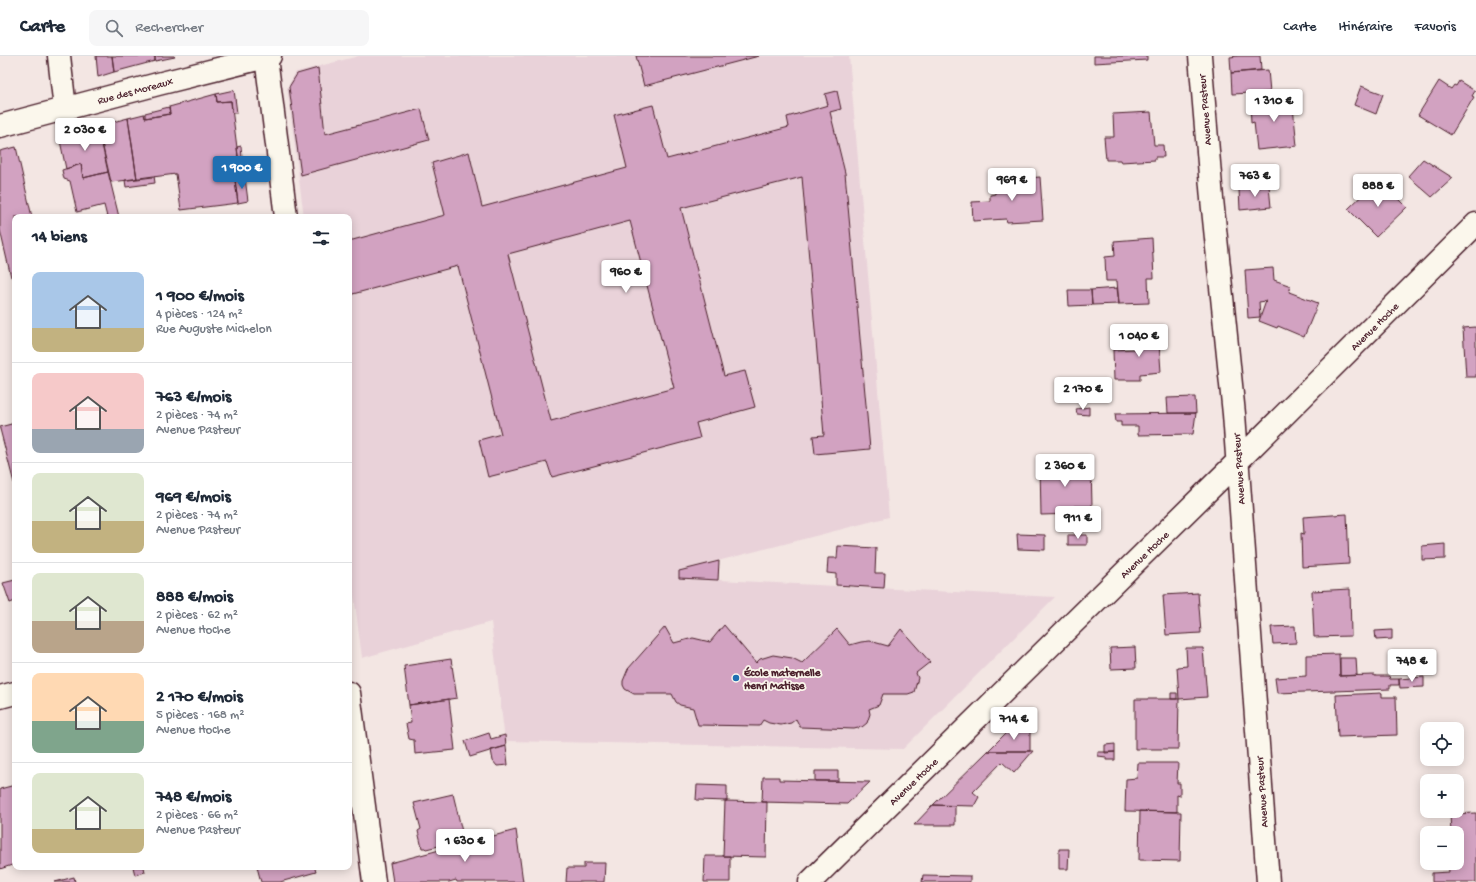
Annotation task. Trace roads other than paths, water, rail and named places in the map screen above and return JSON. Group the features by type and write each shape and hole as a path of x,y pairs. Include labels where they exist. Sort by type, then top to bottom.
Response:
{"street":[{"path":"59,56 65,108"},
{"name":"Avenue Pasteur","path":"1200,56 1212,199 1238,461 1268,882"},
{"path":"268,57 286,214"},
{"name":"Rue des Moreaux","path":"0,126 65,108 268,57"},
{"name":"Avenue Hoche","path":"810,882 1238,461 1476,224"},
{"path":"0,697 12,694"},
{"path":"352,716 374,882"}],"place":[{"name":"École maternelle Henri Matisse","path":"736,678"}]}
